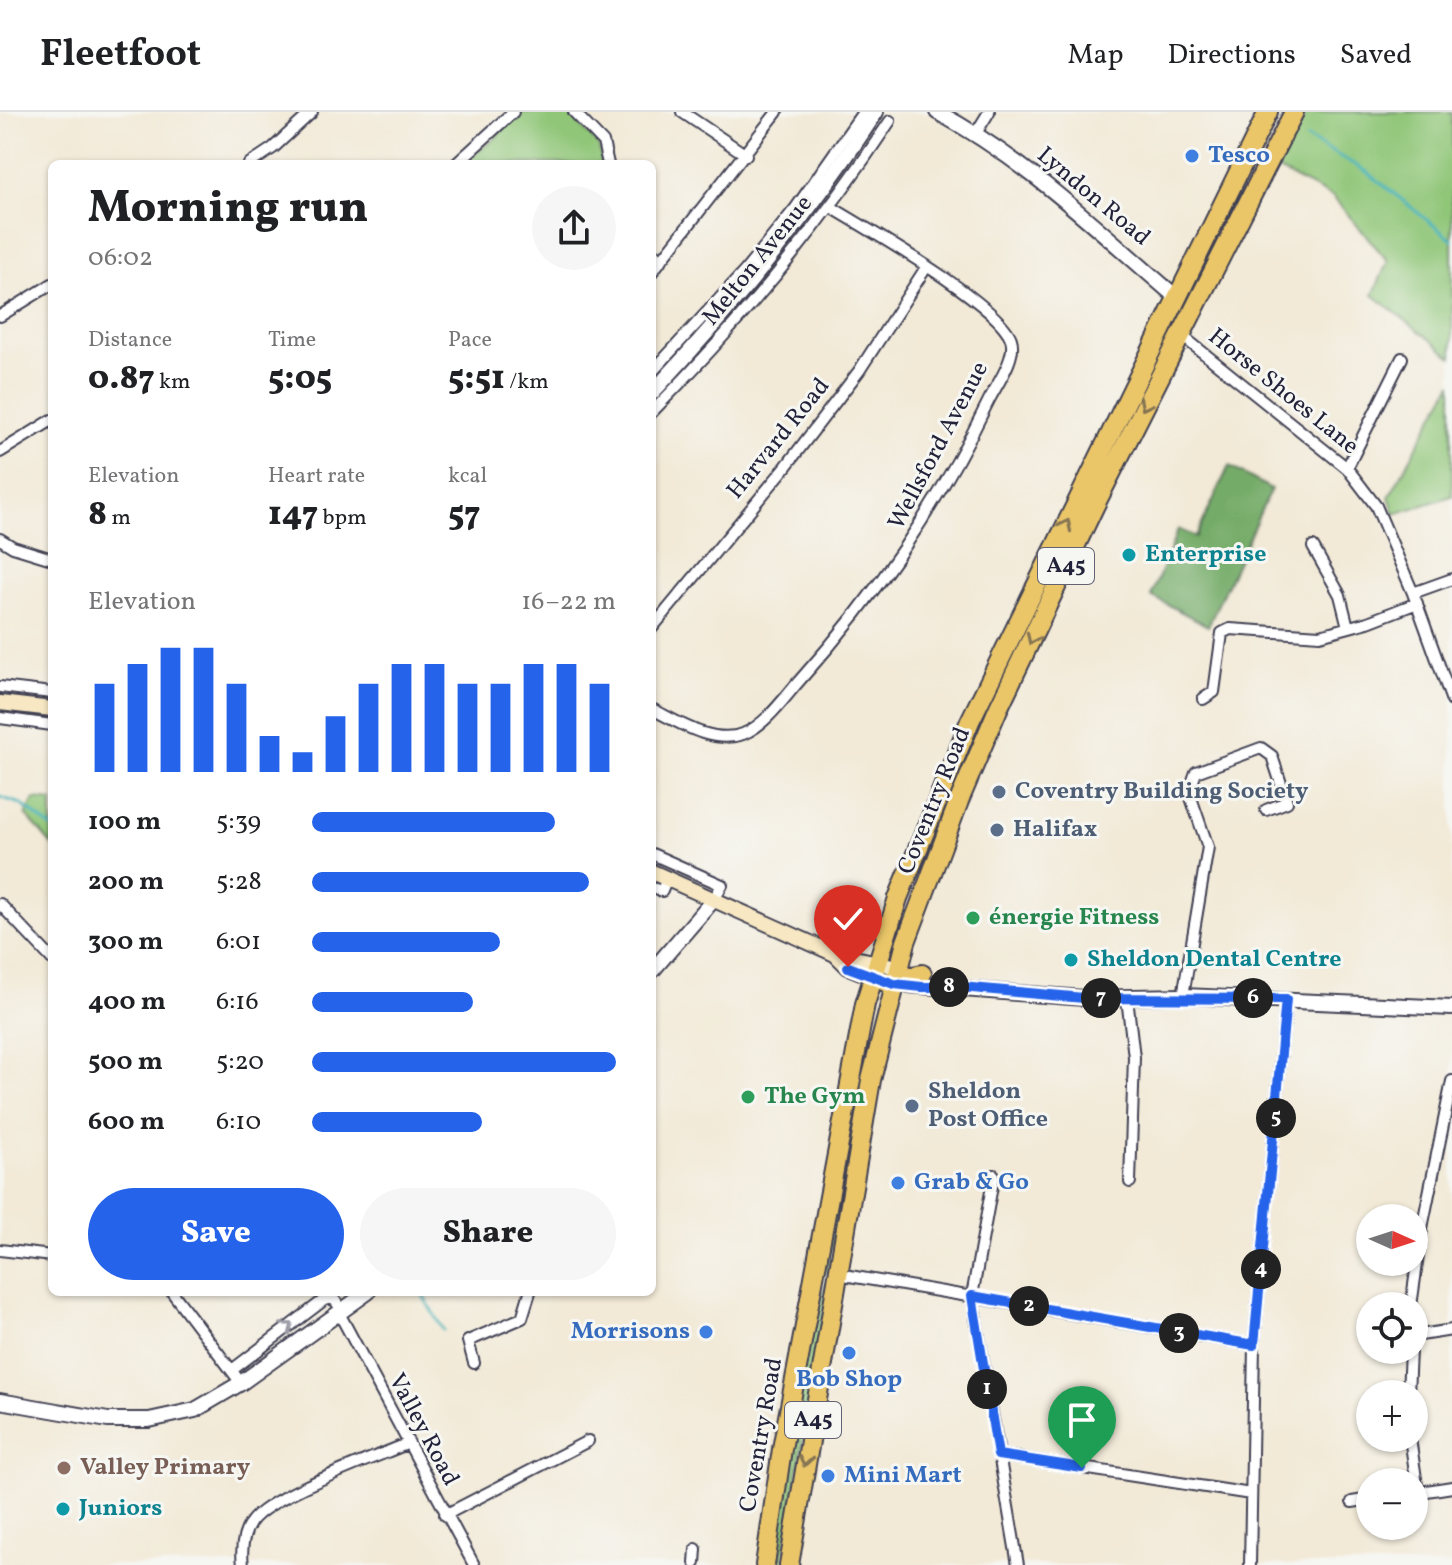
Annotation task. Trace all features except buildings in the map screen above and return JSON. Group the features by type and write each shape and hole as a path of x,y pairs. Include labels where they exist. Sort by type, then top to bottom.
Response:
{"highway":[{"name":"Coventry Road","path":"789,1565 827,1276 841,1128 929,816 970,721 1175,296 1268,112"},
{"name":"Coventry Road","path":"765,1565 807,1326 827,1276 858,1112 871,1080 883,973 941,829 959,801 1089,517 1291,117"},
{"path":"1175,296 1190,294 1263,149 1291,117"},
{"path":"883,973 922,981"}],"main road":[{"path":"0,703 48,709"},
{"path":"656,874 883,973"}],"street":[{"path":"255,160 273,148 312,112"},
{"path":"460,160 513,112"},
{"path":"574,112 603,142 607,160"},
{"path":"682,112 746,155"},
{"path":"656,267 777,112"},
{"name":"Lyndon Road","path":"937,112 976,133 1053,190 1175,296"},
{"path":"976,133 989,112"},
{"name":"Melton Avenue","path":"656,389 811,221 831,207 837,185 871,113"},
{"name":"Melton Avenue","path":"656,368 745,271 871,113"},
{"name":"Melton Avenue","path":"656,408 727,337 837,185 888,124"},
{"name":"Wellsford Avenue","path":"656,711 705,734 727,737 759,724 834,642 905,552 968,443 1008,362 1013,343 1004,328 953,284 831,207"},
{"path":"656,255 662,260"},
{"name":"Harvard Road","path":"656,623 859,371 927,266"},
{"path":"0,316 48,286"},
{"name":"Horse Shoes Lane","path":"1181,335 1347,468 1376,506 1415,598 1452,701"},
{"path":"1347,468 1402,358"},
{"path":"0,452 48,422"},
{"path":"0,539 13,547 48,558"},
{"path":"1313,547 1340,595 1348,627"},
{"path":"1203,699 1214,692 1222,633 1230,629 1320,635 1348,627 1452,579"},
{"path":"0,687 48,693"},
{"path":"0,718 48,724"},
{"path":"1183,996 1208,847 1189,792 1191,782 1196,772 1261,748 1272,756 1287,802 1266,810"},
{"path":"656,856 722,885 714,899 656,966"},
{"path":"656,889 662,891 667,878"},
{"path":"0,904 48,955"},
{"path":"922,981 1045,996 1286,999 1452,1008"},
{"path":"1127,998 1134,1057 1130,1182"},
{"path":"1250,1565 1254,1345 1286,999"},
{"path":"1413,1292 1422,1228 1452,1081"},
{"path":"994,1175 972,1296 1018,1565"},
{"path":"0,1250 48,1256"},
{"path":"827,1276 972,1296 1254,1345"},
{"path":"175,1296 241,1383"},
{"path":"0,1401 74,1416 149,1420 195,1410 241,1383 363,1296"},
{"path":"474,1363 468,1341 522,1318 529,1296"},
{"path":"232,1370 324,1300 333,1298 341,1312"},
{"name":"Valley Road","path":"341,1312 445,1515 474,1565"},
{"path":"1428,1334 1452,1330"},
{"path":"445,1515 588,1441"},
{"path":"243,1565 244,1536 260,1514 307,1487 409,1443"},
{"path":"998,1455 1251,1494"},
{"path":"1428,1490 1452,1487"},
{"path":"1352,1502 1356,1501"},
{"path":"695,1563 696,1549"}],"green space":[{"path":"519,112 568,112 599,146 601,160 466,160 493,140"},
{"path":"1308,112 1452,112 1452,357 1373,295 1388,261 1333,197 1274,168"},
{"path":"806,226 810,226 758,295 656,403 656,396 707,344"},
{"path":"1452,383 1452,496 1395,514 1389,497"},
{"path":"1229,466 1271,489 1208,626 1151,596 1178,529 1196,537"},
{"path":"34,799 48,801 48,840 26,815"},
{"path":"851,1130 854,1132 827,1272 823,1275 842,1150"},
{"path":"830,1279 782,1565 770,1565 803,1368 821,1296"}],"waterway":[{"path":"1307,138 1366,171 1452,240"},
{"path":"0,797 21,804 48,825"},
{"path":"423,1296 443,1330"}],"place":[{"name":"Tesco","path":"1192,156"},
{"name":"Enterprise","path":"1129,555"},
{"name":"Coventry Building Society","path":"999,792"},
{"name":"Halifax","path":"997,830"},
{"name":"énergie Fitness","path":"973,918"},
{"name":"Sheldon Dental Centre","path":"1071,960"},
{"name":"The Gym","path":"748,1097"},
{"name":"Sheldon Post Office","path":"912,1106"},
{"name":"Grab & Go","path":"898,1183"},
{"name":"Morrisons","path":"706,1332"},
{"name":"Bob Shop","path":"849,1353"},
{"name":"Valley Primary","path":"64,1468"},
{"name":"Mini Mart","path":"828,1476"},
{"name":"Juniors","path":"63,1509"}],"route":[{"path":"848,967 894,984 922,987 961,987 1084,998 1183,996 1286,999 1254,1345 972,1296 998,1455 1082,1468"}]}
